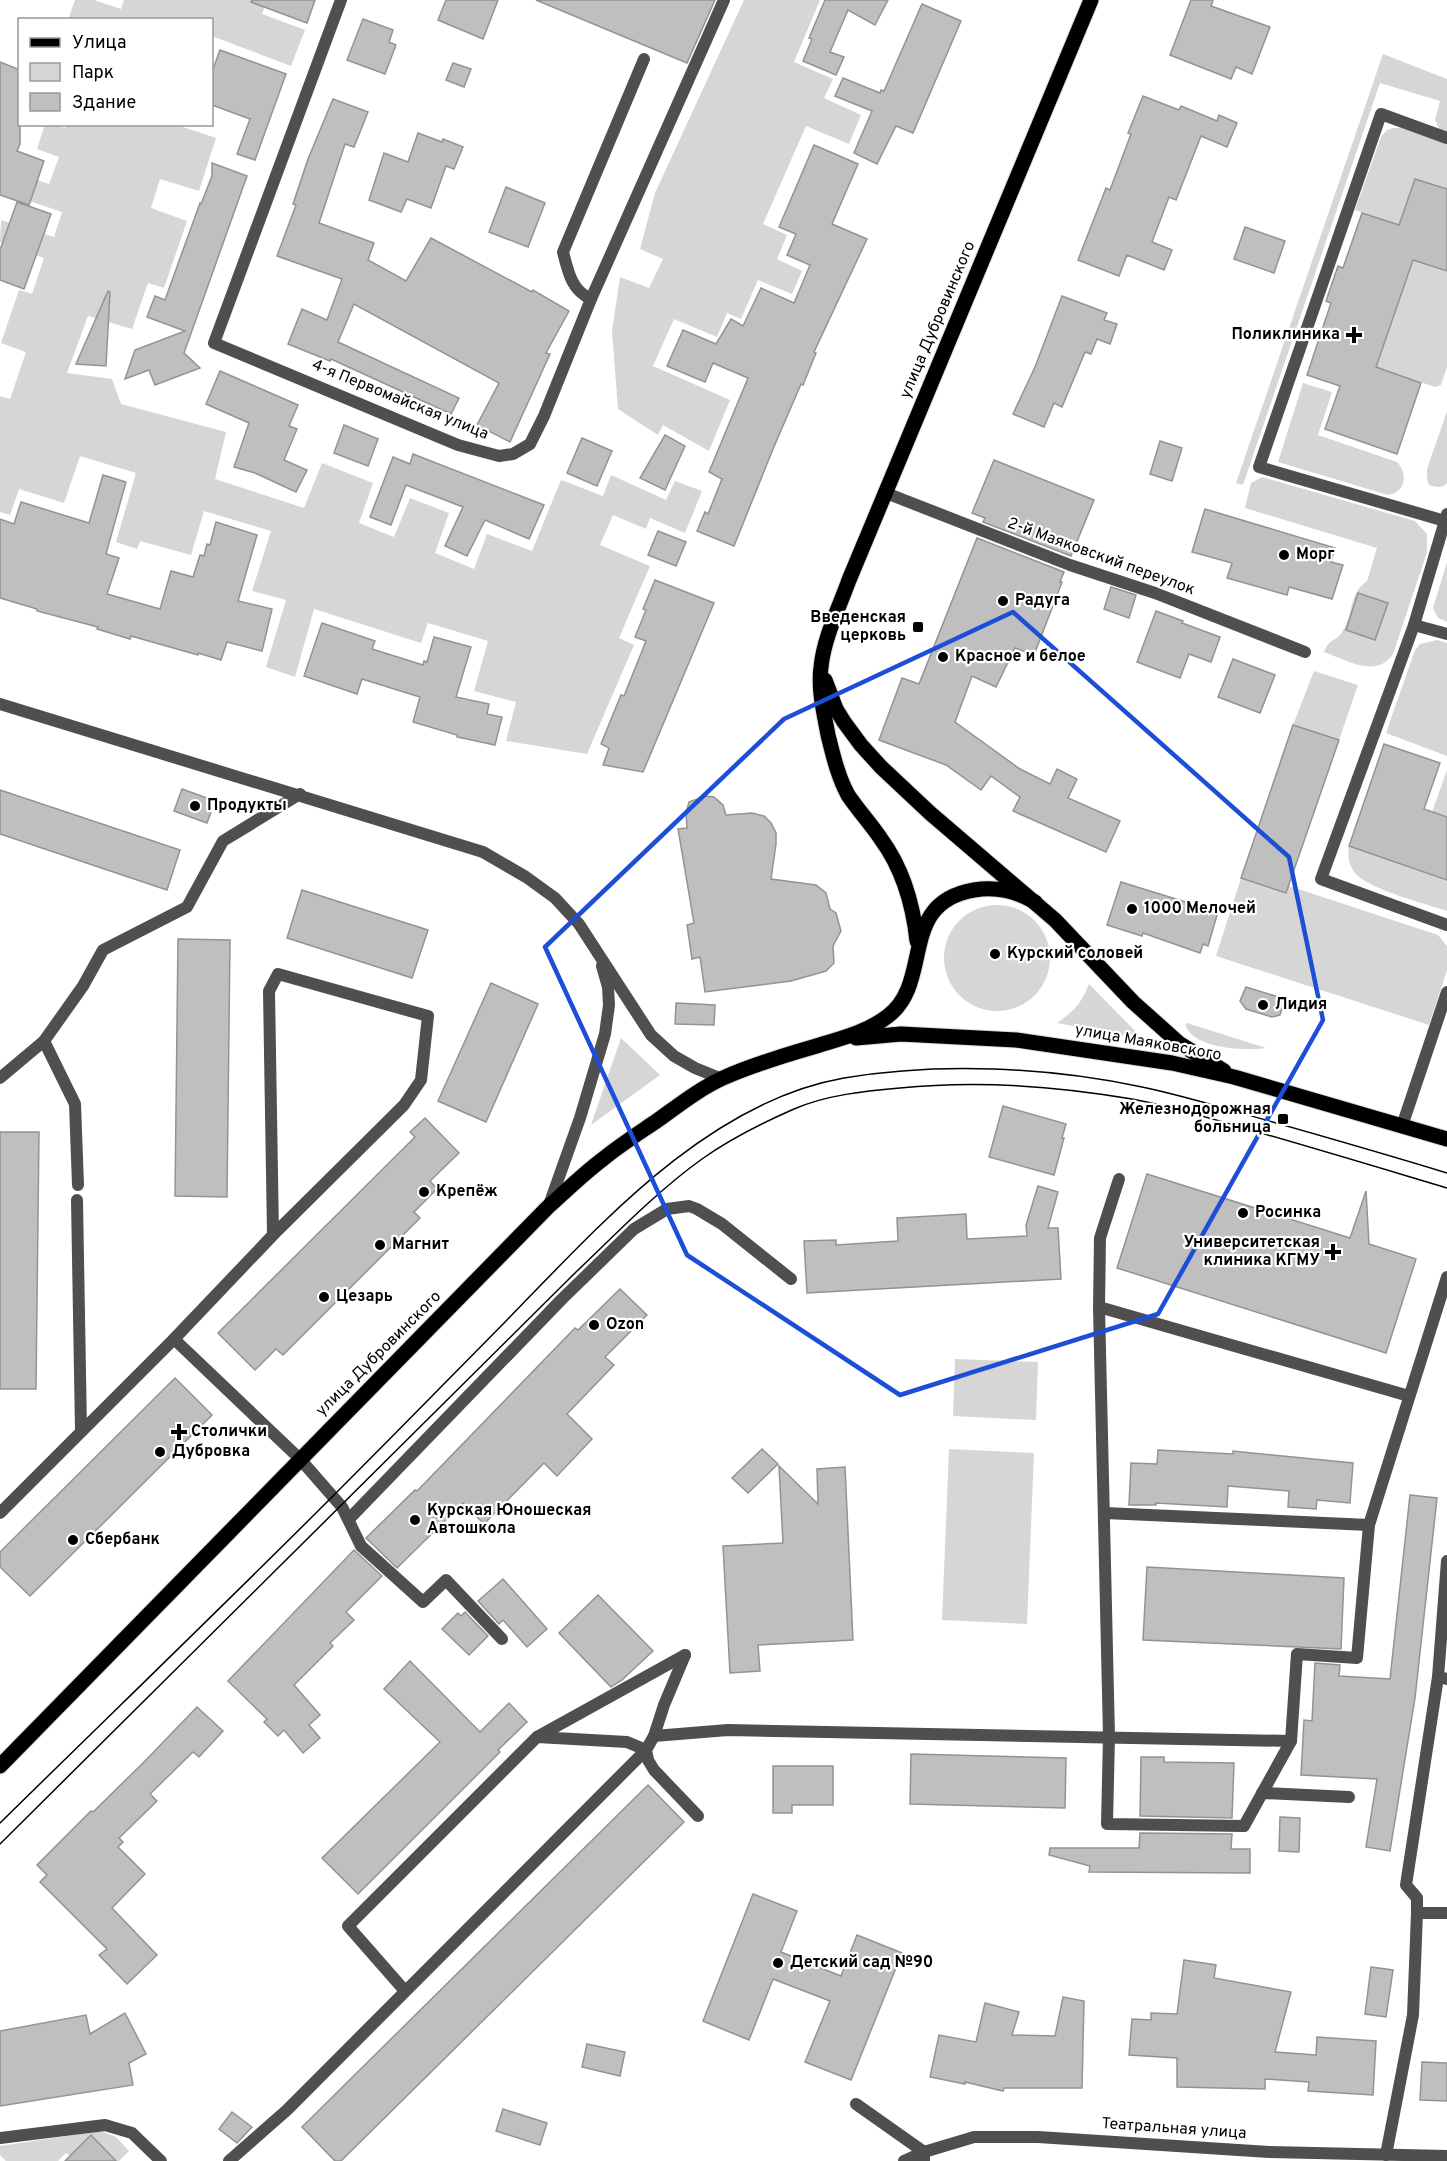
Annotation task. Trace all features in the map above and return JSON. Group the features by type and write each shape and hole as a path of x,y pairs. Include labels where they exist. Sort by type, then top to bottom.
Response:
{"main road":[{"name":"улица Дубровинского","path":"823,656 836,614 1091,0"},
{"path":"823,656 824,678 829,693 836,709 861,745 930,813 1055,920 1133,1002 1180,1044 1234,1077"},
{"path":"823,656 820,676 822,701 832,754 848,795 883,841 901,872 909,893 918,950"},
{"path":"835,1040 858,1033 890,1015 900,1003 909,988 921,934 933,912 955,896 986,888 1004,889 1020,893 1035,902"},
{"name":"улица Маяковского","path":"835,1040 901,1034 1016,1040 1149,1060 1234,1077 1447,1139"},
{"name":"улица Дубровинского","path":"0,1766 548,1207 602,1160 696,1092 764,1061 835,1040"}],"street":[{"name":"4-я Первомайская улица","path":"341,0 214,343 458,445 499,456 513,454 530,444 535,435 591,299 724,0"},
{"path":"591,299 581,294 569,276 563,252 645,59"},
{"path":"1447,138 1381,114 1259,467 1446,518 1414,625 1321,879 1447,926"},
{"name":"2-й Маяковский переулок","path":"886,493 1070,565 1155,593 1305,652"},
{"path":"1414,625 1447,634"},
{"path":"0,704 300,794 483,852 526,877 555,898 579,924 651,1035 674,1056 722,1079"},
{"path":"0,1078 44,1041 83,986 102,950 187,907 223,841 300,794"},
{"path":"548,1207 580,1118 605,1034 609,1005 608,987 599,953"},
{"path":"0,1513 404,1105 421,1080 428,1016 278,974 269,991 273,1235"},
{"path":"1402,1126 1447,992"},
{"path":"44,1041 75,1104 78,1185"},
{"path":"1119,1179 1101,1238 1099,1307 1109,1736 1107,1824 1244,1826 1291,1741 1297,1654 1357,1658 1369,1525 1447,1277"},
{"path":"77,1200 81,1430"},
{"path":"349,1519 553,1307 634,1229 667,1209 689,1206 698,1209 722,1224 791,1280"},
{"path":"1099,1307 1409,1396"},
{"path":"174,1339 300,1459 333,1496 349,1519 361,1546 423,1602 446,1580 502,1639"},
{"path":"1105,1513 1369,1525"},
{"path":"1386,2155 1413,2015 1417,1913 1416,1898 1406,1885 1442,1678 1447,1561"},
{"path":"229,2161 287,2110 646,1750 654,1736 685,1655 537,1737 348,1926 405,1991"},
{"path":"654,1736 728,1730 1291,1741"},
{"path":"537,1737 627,1742 646,1750"},
{"path":"646,1750 648,1760 654,1770 698,1816"},
{"path":"1262,1793 1348,1797"},
{"path":"1417,1913 1447,1913"},
{"path":"856,2104 924,2157"},
{"path":"0,2138 105,2125 132,2133 161,2161"},
{"name":"Театральная улица","path":"904,2161 924,2157 974,2137 1038,2137 1267,2156 1447,2156"}],"highlighted area":[{"path":"1013,612 1289,857 1323,1020 1158,1314 900,1395 687,1255 545,947 784,719"}],"green space":[{"path":"75,0 94,0 121,9 124,0 267,0 262,14 305,30 291,66 213,36 213,18 69,18"},
{"path":"744,0 820,0 794,62 833,79 824,98 861,115 849,144 806,126 763,224 787,235 777,259 802,271 792,294 758,280 741,319 727,313 717,337 674,319 653,366 730,400 709,451 663,425 658,435 618,409 612,331 620,277 649,288 663,259 640,249 655,193"},
{"path":"1383,54 1447,79 1447,133 1440,131 1435,120 1440,101 1380,83 1243,485 1236,483"},
{"path":"44,126 65,128 67,126 180,126 216,138 199,191 160,179 151,208 187,221 164,288 148,283 132,329 88,316 67,373 112,379 121,404 226,432 215,479 304,508 322,463 373,483 359,523 394,537 410,498 449,513 435,553 474,569 487,534 532,551 561,480 603,496 611,475 666,500 675,481 702,491 685,533 650,518 646,529 613,515 600,545 650,566 619,638 634,645 587,754 506,741 516,702 474,691 488,641 428,623 421,643 314,609 295,677 266,667 286,600 252,591 271,531 204,511 191,555 140,541 137,549 116,542 136,473 80,456 64,503 19,489 10,515 0,512 0,396 10,399 26,352 1,343 19,290 32,294 44,258 0,242 1,220 54,237 62,212 12,195 20,174 49,184 59,157 37,149"},
{"path":"1402,128 1447,144 1447,189 1415,179 1399,225 1355,210 1381,137 1387,130"},
{"path":"1413,260 1447,271 1447,367 1441,385 1435,387 1376,367"},
{"path":"1303,383 1332,392 1318,435 1397,462 1404,477 1399,490 1388,495 1278,462"},
{"path":"1447,411 1447,483 1437,487 1429,485 1427,469"},
{"path":"1262,477 1415,521 1427,534 1427,552 1393,654 1386,661 1378,665 1361,665 1324,652 1328,644 1340,635 1346,625 1354,598 1367,581 1377,548 1245,508 1251,483"},
{"path":"1447,562 1447,622 1438,618 1433,608"},
{"path":"1437,640 1447,643 1447,756 1386,733 1415,650 1420,644"},
{"path":"1314,671 1358,685 1339,740 1293,725"},
{"path":"1447,770 1447,817 1432,812"},
{"path":"1349,846 1447,880 1447,911 1398,895 1362,879 1350,864"},
{"path":"1241,878 1286,893 1289,886 1438,935 1447,946 1447,970 1429,1025 1216,956"},
{"path":"997,905 1017,909 1034,921 1046,938 1050,958 1046,978 1034,995 1017,1007 997,1011 977,1007 960,995 948,978 944,958 948,938 960,921 977,909"},
{"path":"1089,984 1143,1039 1057,1023 1076,1006"},
{"path":"1185,1024 1266,1048 1233,1048 1208,1043 1198,1039 1190,1032"},
{"path":"621,1038 660,1075 591,1125"},
{"path":"955,1359 1038,1362 1036,1420 953,1416"},
{"path":"949,1449 1034,1453 1027,1624 942,1620"},
{"path":"101,2131 116,2137 129,2151 119,2161 116,2161 91,2136 70,2156 66,2153 58,2161 6,2161 0,2155 0,2146"}],"building":[{"path":"252,0 315,0 307,23 251,2"},
{"path":"446,0 498,0 483,39 438,20"},
{"path":"536,0 715,0 687,63"},
{"path":"825,0 888,0 875,25 848,10 830,52 844,57 836,75 803,61 812,39 809,38"},
{"path":"1191,0 1213,0 1211,6 1270,27 1252,74 1236,67 1231,79 1170,55"},
{"path":"922,4 961,21 913,133 896,126 877,164 854,153 872,111 835,96 843,78 880,93 881,90 884,91"},
{"path":"363,19 393,30 389,42 396,45 385,74 347,60"},
{"path":"220,50 286,74 255,160 237,154 250,119 213,105 213,69"},
{"path":"0,62 18,69 20,144 17,151 44,161 29,205 0,195"},
{"path":"453,63 471,69 464,87 446,80"},
{"path":"1143,96 1179,110 1181,106 1217,121 1219,115 1237,123 1227,147 1201,136 1176,200 1169,197 1152,242 1172,250 1164,270 1127,255 1119,276 1078,260 1106,188 1110,190 1131,134 1128,133"},
{"path":"333,99 368,112 354,147 345,144 319,223 374,243 368,260 406,281 431,238 569,311 546,353 550,354 510,442 477,425 499,383 354,304 338,342 459,398 451,414 331,359 330,361 288,344 302,309 327,320 342,279 277,256 296,205 293,204 308,159"},
{"path":"418,133 463,147 454,169 446,166 431,208 407,199 401,212 369,200 384,153 408,162"},
{"path":"814,145 858,164 832,224 867,239 814,352 816,353 803,385 801,384 773,449 734,546 697,531 705,512 708,514 722,479 709,472 748,378 713,363 705,382 667,366 683,330 716,344 731,319 743,326 761,288 794,303 810,265 787,255 796,234 779,227"},
{"path":"212,163 247,176 184,353 200,368 155,385 149,370 125,379 135,350 185,331 147,317 155,296 165,300 212,176"},
{"name":"Поликлиника","path":"1415,179 1447,189 1447,271 1413,260 1376,367 1421,383 1397,454 1325,429 1340,386 1307,375 1331,303 1326,301 1338,266 1343,268 1362,213 1399,225"},
{"path":"506,187 545,203 528,247 489,232"},
{"path":"17,202 51,214 24,289 0,280 0,250"},
{"path":"1245,227 1285,241 1274,273 1234,259"},
{"path":"108,291 110,292 106,366 76,364"},
{"path":"1062,296 1107,313 1104,320 1117,324 1110,344 1097,339 1091,354 1085,352 1062,407 1054,403 1044,427 1013,414 1035,367"},
{"path":"220,371 298,405 289,426 297,429 284,460 307,470 296,492 255,473 234,467 249,423 206,404"},
{"path":"344,425 378,439 368,466 334,453"},
{"path":"665,435 685,446 665,490 640,478"},
{"path":"582,438 612,451 597,486 567,473"},
{"path":"1160,441 1182,448 1172,481 1150,474"},
{"path":"413,454 544,505 529,539 485,520 467,556 445,546 463,507 406,485 391,525 370,517 393,457 410,464"},
{"path":"994,460 1094,500 1071,556 983,522 985,518 972,513"},
{"path":"103,475 126,482 106,554 119,558 107,594 160,609 171,571 193,577 200,555 204,556 207,544 210,545 216,522 257,535 238,601 272,609 262,651 227,642 221,660 131,636 130,639 97,629 98,627 37,611 37,609 0,598 0,519 14,524 21,502 89,523"},
{"name":"Морг","path":"1205,509 1335,548 1331,562 1343,565 1332,599 1289,587 1287,595 1227,578 1232,563 1192,552"},
{"path":"658,531 686,542 676,566 648,555"},
{"path":"977,538 1064,572 1034,655 1015,648 996,687 972,676 955,722 1020,769 1050,784 1057,769 1077,779 1068,798 1120,821 1106,852 1013,811 1020,797 991,776 981,790 946,765 879,740 902,678 919,684"},
{"path":"655,580 714,603 643,772 603,765 609,748 601,744 621,695 624,696 646,641 635,637"},
{"path":"1111,587 1136,595 1129,618 1104,609"},
{"path":"1358,593 1388,603 1375,640 1346,630"},
{"path":"1156,611 1220,637 1211,662 1189,654 1180,678 1137,662"},
{"path":"322,623 375,641 372,649 423,665 424,661 427,662 434,637 471,647 456,697 489,704 487,714 502,717 495,745 457,737 457,735 413,722 420,697 362,679 357,694 304,676"},
{"path":"1233,659 1275,675 1260,713 1218,697"},
{"path":"1293,725 1339,740 1286,893 1241,878"},
{"path":"1384,744 1440,763 1424,809 1447,817 1447,880 1349,846"},
{"name":"Продукты","path":"182,789 215,801 207,823 174,811"},
{"path":"0,790 180,850 167,890 0,834"},
{"path":"705,796 714,797 723,805 726,815 752,813 764,816 771,823 776,833 776,844 771,879 816,885 826,893 830,909 836,913 841,931 833,946 834,963 826,971 791,981 705,992 700,957 692,959 687,925 694,923 678,829 687,828 686,813 689,802"},
{"path":"1121,882 1218,912 1208,946 1203,944 1200,953 1143,933 1142,936 1107,925"},
{"path":"302,890 428,930 412,978 287,938"},
{"path":"178,939 230,940 227,1197 175,1196"},
{"path":"491,983 538,1004 486,1122 438,1101"},
{"name":"Лидия","path":"1246,987 1285,999 1280,1015 1272,1017 1246,1009 1240,1001"},
{"path":"676,1003 715,1005 714,1025 675,1024"},
{"path":"1003,1106 1066,1124 1054,1175 989,1157"},
{"path":"425,1118 459,1153 430,1181 437,1189 414,1212 420,1218 283,1355 276,1349 255,1370 218,1333 415,1137 410,1132"},
{"path":"0,1132 39,1132 36,1389 0,1389"},
{"path":"1147,1174 1350,1238 1366,1191 1369,1244 1416,1259 1386,1353 1117,1268"},
{"path":"1038,1186 1058,1192 1048,1228 1058,1228 1061,1279 807,1293 804,1241 836,1240 836,1245 898,1241 897,1218 966,1214 967,1239 1027,1236 1026,1225"},
{"path":"620,1289 647,1315 605,1357 614,1365 567,1414 592,1439 557,1476 544,1463 484,1524 463,1503 397,1568 366,1538 415,1490 417,1491 575,1328 578,1330"},
{"path":"175,1378 212,1415 30,1596 0,1567 0,1552"},
{"path":"762,1449 778,1464 748,1493 732,1478"},
{"path":"1158,1450 1233,1454 1233,1451 1353,1463 1350,1503 1317,1500 1316,1509 1288,1507 1289,1491 1228,1486 1227,1507 1156,1503 1156,1505 1129,1505 1131,1463 1157,1464"},
{"path":"779,1466 818,1504 817,1469 845,1467 853,1640 758,1645 760,1671 730,1673 723,1546 783,1543"},
{"path":"1410,1495 1437,1498 1415,1698 1390,1851 1366,1847 1377,1779 1301,1775 1304,1720 1312,1721 1315,1663 1340,1665 1339,1676 1390,1679"},
{"path":"354,1550 382,1576 346,1612 354,1620 330,1643 333,1646 294,1685 320,1715 309,1725 320,1738 303,1753 284,1730 278,1736 264,1722 267,1719 228,1681"},
{"path":"1147,1567 1344,1578 1341,1649 1143,1640"},
{"path":"503,1579 547,1629 527,1647 503,1620 499,1624 478,1601"},
{"path":"598,1595 653,1651 622,1680 611,1687 559,1633"},
{"path":"465,1612 488,1636 469,1655 442,1629 458,1613 461,1616"},
{"path":"410,1661 480,1732 509,1703 527,1722 358,1894 322,1858 440,1742 384,1689"},
{"path":"197,1707 223,1731 199,1757 193,1752 150,1794 157,1801 119,1838 123,1842 118,1847 145,1874 112,1908 157,1955 127,1984 99,1955 107,1949 40,1882 47,1875 37,1865 144,1762"},
{"path":"911,1754 1066,1758 1065,1808 910,1804"},
{"path":"1141,1757 1164,1757 1164,1762 1234,1763 1232,1818 1140,1816"},
{"path":"773,1766 833,1766 833,1805 792,1805 792,1813 773,1813"},
{"path":"648,1785 684,1822 341,2161 335,2161 302,2127"},
{"path":"1280,1817 1300,1818 1299,1852 1279,1851"},
{"path":"1140,1833 1232,1834 1231,1849 1250,1849 1250,1873 1089,1872 1090,1866 1049,1855 1050,1848 1139,1848"},
{"path":"753,1894 797,1911 781,1952 841,1976 857,1935 902,1953 851,2080 805,2062 830,2001 773,1979 749,2040 703,2021"},
{"path":"1184,1960 1216,1965 1214,1978 1291,1992 1275,2052 1316,2055 1317,2037 1376,2041 1373,2095 1308,2091 1309,2082 1265,2079 1265,2089 1177,2087 1177,2058 1129,2055 1132,2019 1151,2020 1151,2013 1177,2014"},
{"path":"1371,1967 1393,1970 1386,2017 1365,2014"},
{"path":"1063,1997 1084,2001 1082,2088 1004,2088 1003,2091 930,2077 939,2035 976,2042 985,2003 1019,2012 1012,2035 1055,2036"},
{"path":"125,2013 146,2054 129,2063 133,2085 0,2106 0,2031 86,2015 90,2034"},
{"path":"587,2044 625,2052 620,2076 582,2067"},
{"path":"1422,2062 1447,2063 1447,2101 1420,2100"},
{"path":"503,2109 547,2123 540,2145 496,2131"},
{"path":"232,2112 252,2127 237,2143 219,2129"},
{"path":"91,2135 116,2161 65,2161"}],"tram line":[{"path":"0,1823 292,1537 618,1209 658,1173 701,1140 746,1113 794,1091 844,1078 917,1070 993,1069 1069,1075 1174,1094 1447,1173"},
{"path":"0,1844 637,1214 669,1185 713,1152 782,1114 806,1104 846,1094 929,1086 987,1085 1075,1091 1132,1099 1176,1109 1447,1188"}],"place":[{"name":"Поликлиника","path":"1354,335"},
{"name":"Морг","path":"1284,555"},
{"name":"Радуга","path":"1003,601"},
{"name":"Введенская церковь","path":"918,627"},
{"name":"Красное и белое","path":"943,657"},
{"name":"Продукты","path":"195,806"},
{"name":"1000 Мелочей","path":"1132,909"},
{"name":"Курский соловей","path":"995,954"},
{"name":"Лидия","path":"1263,1005"},
{"name":"Железнодорожная больница","path":"1283,1119"},
{"name":"Крепёж","path":"424,1192"},
{"name":"Росинка","path":"1243,1213"},
{"name":"Магнит","path":"380,1245"},
{"name":"Университетская клиника КГМУ","path":"1333,1252"},
{"name":"Цезарь","path":"324,1297"},
{"name":"Ozon","path":"594,1325"},
{"name":"Столички","path":"179,1432"},
{"name":"Дубровка","path":"160,1452"},
{"name":"Курская Юношеская Автошкола","path":"415,1520"},
{"name":"Сбербанк","path":"73,1540"},
{"name":"Детский сад №90","path":"778,1963"}]}
